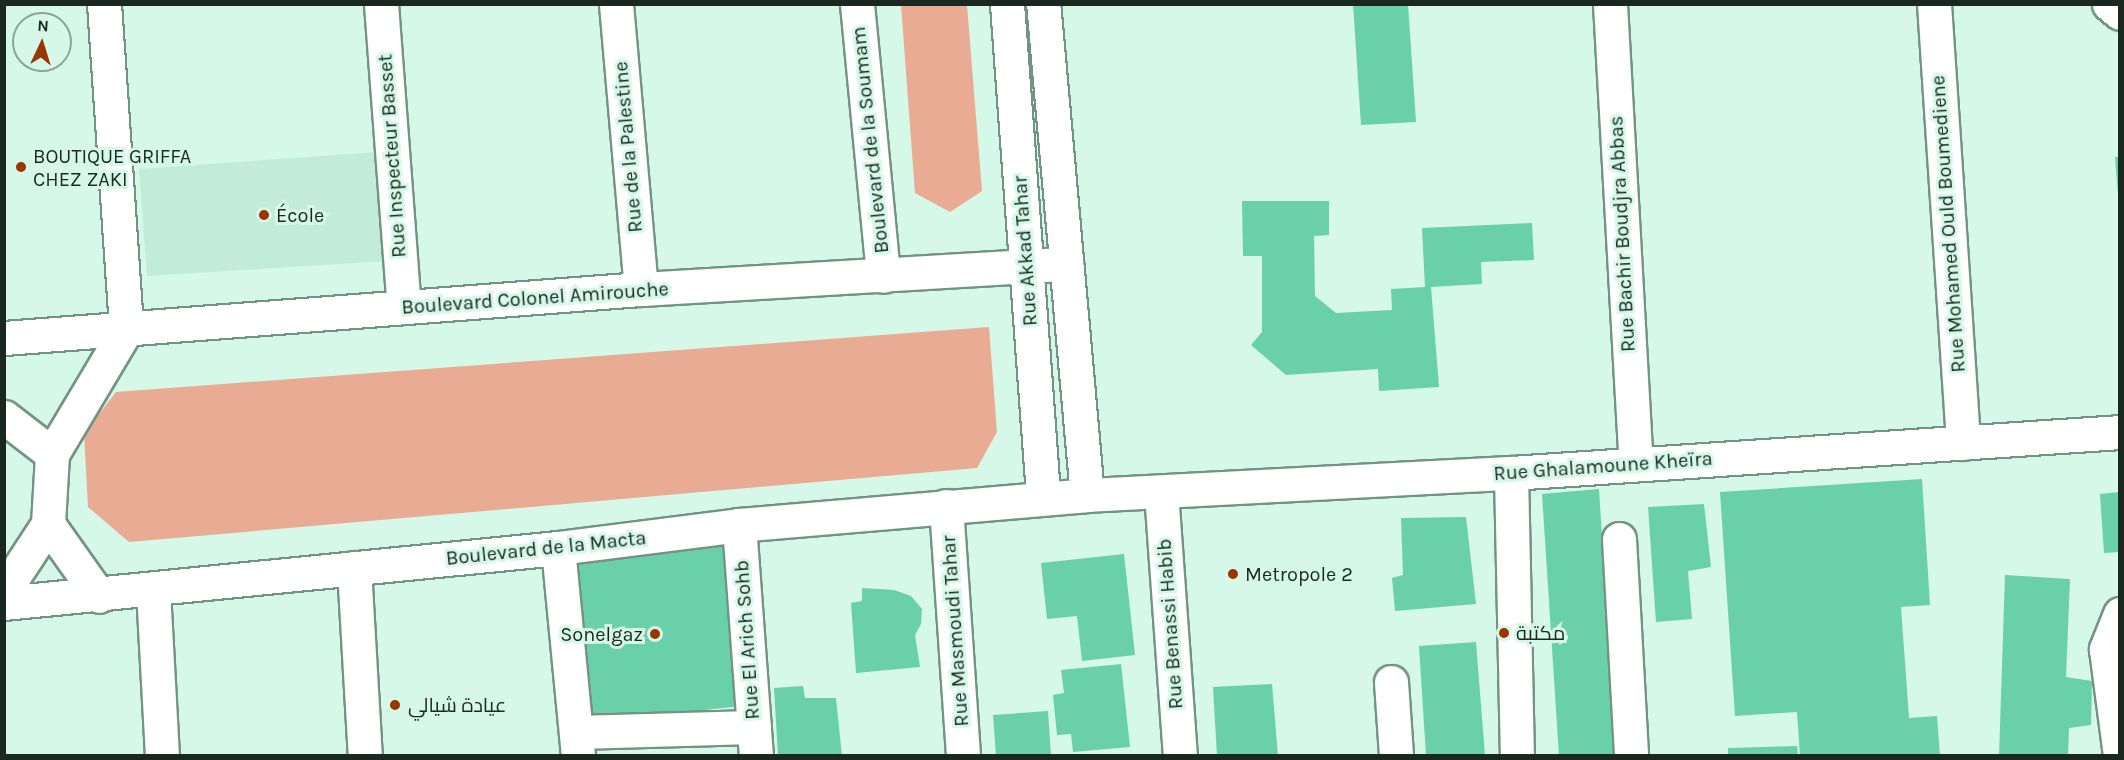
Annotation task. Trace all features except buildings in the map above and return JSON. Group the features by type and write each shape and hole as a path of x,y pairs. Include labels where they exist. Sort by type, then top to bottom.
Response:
{"street":[{"path":"4,591 48,524 52,454 126,330 104,4"},
{"name":"Rue Inspecteur Basset","path":"381,4 404,307"},
{"name":"Rue de la Palestine","path":"616,4 641,289"},
{"name":"Boulevard de la Soumam","path":"857,4 884,276"},
{"name":"Rue Akkad Tahar","path":"1007,4 1043,497"},
{"name":"Rue Akkad Tahar","path":"1043,4 1087,495"},
{"name":"Rue Bachir Boudjra Abbas","path":"1610,4 1636,464"},
{"name":"Rue Mohamed Ould Boumediene","path":"1934,4 1963,443"},
{"path":"2109,4 2120,13"},
{"name":"Boulevard Colonel Amirouche","path":"4,338 641,289 1066,264"},
{"path":"4,417 52,454"},
{"name":"Rue Ghalamoune Kheïra","path":"1087,495 1511,473 2120,432"},
{"path":"1511,473 1517,756"},
{"name":"Rue Benassi Habib","path":"1161,492 1180,756"},
{"name":"Boulevard de la Macta","path":"4,603 99,596 558,548 739,525 1087,495"},
{"name":"Rue Masmoudi Tahar","path":"946,506 963,756"},
{"path":"48,524 99,596"},
{"name":"Rue El Arich Sohb","path":"739,525 755,741"},
{"path":"1619,539 1631,756"},
{"path":"558,548 577,744 755,741"},
{"path":"354,568 366,756"},
{"path":"153,590 162,756"},
{"path":"2120,614 2106,649 2120,755"},
{"path":"1391,682 1396,756"}],"shaded area":[{"path":"901,5 967,5 982,191 950,212 915,193"},
{"name":"École","path":"378,152 389,261 147,276 139,169"},
{"path":"989,327 997,432 977,468 129,542 88,507 84,433 116,392"}],"place":[{"name":"BOUTIQUE GRIFFA CHEZ ZAKI","path":"21,167"},
{"name":"École","path":"264,215"},
{"name":"Metropole 2","path":"1233,574"},
{"name":"مكتبة","path":"1504,633"},
{"name":"Sonelgaz","path":"655,634"},
{"name":"عيادة شيالي","path":"395,705"}]}
